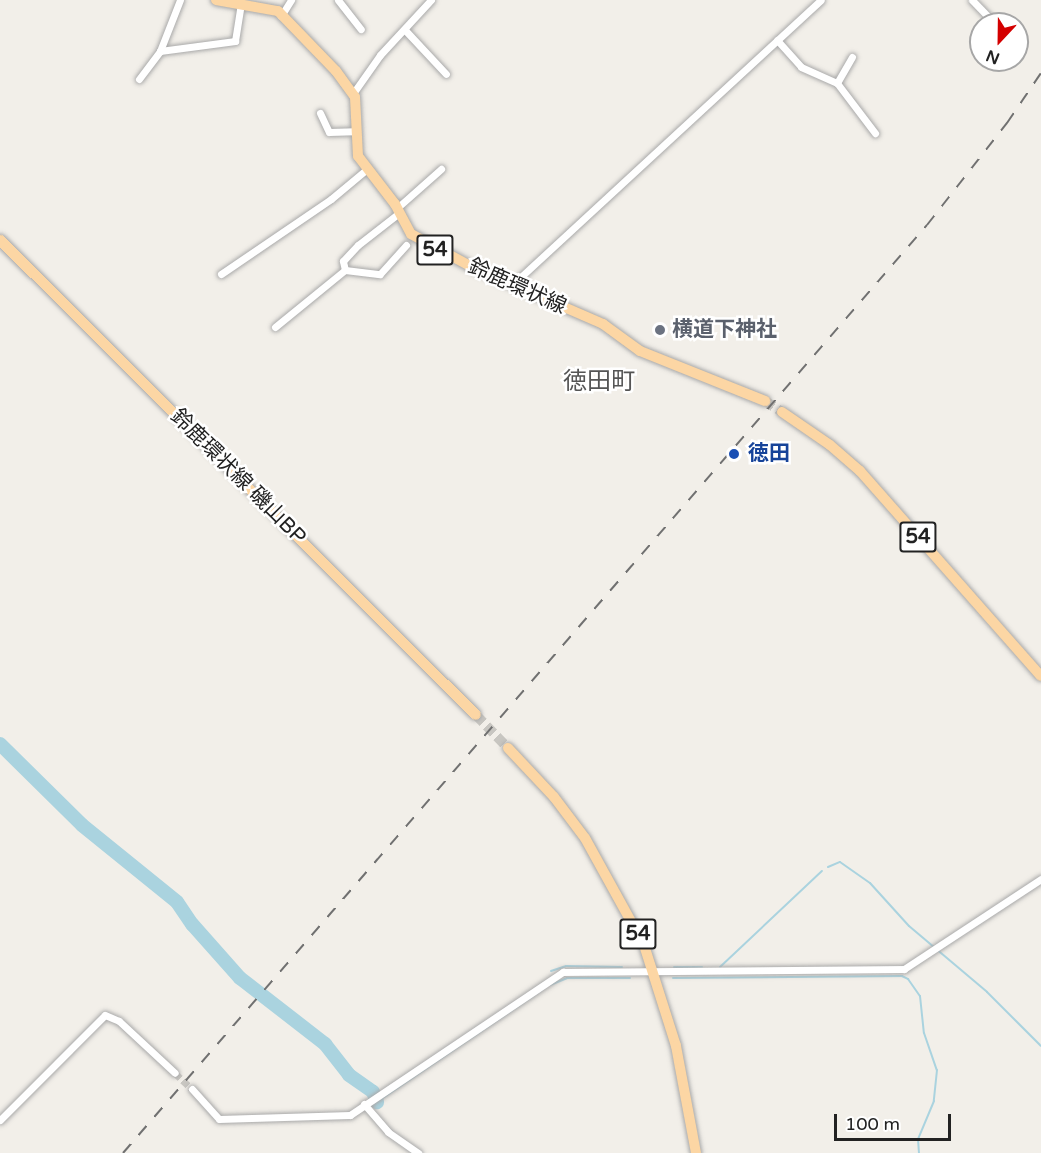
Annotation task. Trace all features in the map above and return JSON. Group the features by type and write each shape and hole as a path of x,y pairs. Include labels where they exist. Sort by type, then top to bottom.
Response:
{"main road":[{"path":"216,0 241,5 260,4 273,8 313,44 354,92"},
{"name":"鈴鹿環状線","path":"354,92 354,131 358,156 398,211 411,234 428,247 603,324 640,351 765,401"},
{"name":"鈴鹿環状線 磯山BP","path":"0,240 476,715"},
{"name":"54","path":"782,412 830,445 860,471 1041,676"},
{"name":"54","path":"508,748 554,797 585,838 644,945 680,1066 696,1153"}],"street":[{"path":"139,79 160,51 180,0"},
{"path":"281,15 291,0"},
{"path":"338,0 361,29"},
{"path":"354,92 380,55 431,0"},
{"path":"512,285 821,0"},
{"path":"972,0 984,12"},
{"path":"160,51 235,40 241,5"},
{"path":"405,30 446,74"},
{"path":"777,40 801,67 837,83 875,134"},
{"path":"837,83 852,57"},
{"path":"320,113 329,132 354,131"},
{"path":"221,274 331,199 367,169"},
{"path":"345,270 343,261 358,245 398,211 441,169"},
{"path":"275,327 345,270 380,274 406,245"},
{"path":"192,1089 219,1119 350,1115 381,1091 439,1056 557,974 568,970 904,969 1041,879"},
{"path":"0,1120 105,1015 119,1021 175,1072"},
{"path":"365,1103 388,1132 418,1153"}],"waterway":[{"path":"0,744 82,825 177,902 192,924 240,978 325,1044 349,1075 373,1092 377,1102"},
{"path":"828,867 840,862 870,883 909,926 987,992 1041,1046"},
{"path":"720,967 822,871"},
{"path":"551,971 566,966 622,967"},
{"path":"674,967 702,967"},
{"path":"673,978 902,976 908,979 920,996 924,1033 937,1070 934,1101 918,1139 919,1153"},
{"path":"550,985 567,978 630,978"},
{"path":"377,1102 545,988"}],"tunnel":[{"path":"765,401 782,412"},
{"path":"476,715 508,748"},
{"path":"175,1073 192,1089"}],"railway":[{"path":"123,1153 927,225 1007,123 1041,73"}],"place":[{"name":"横道下神社","path":"660,330"},
{"name":"徳田","path":"734,454"}],"district":[{"name":"徳田町","path":"599,382"}]}
